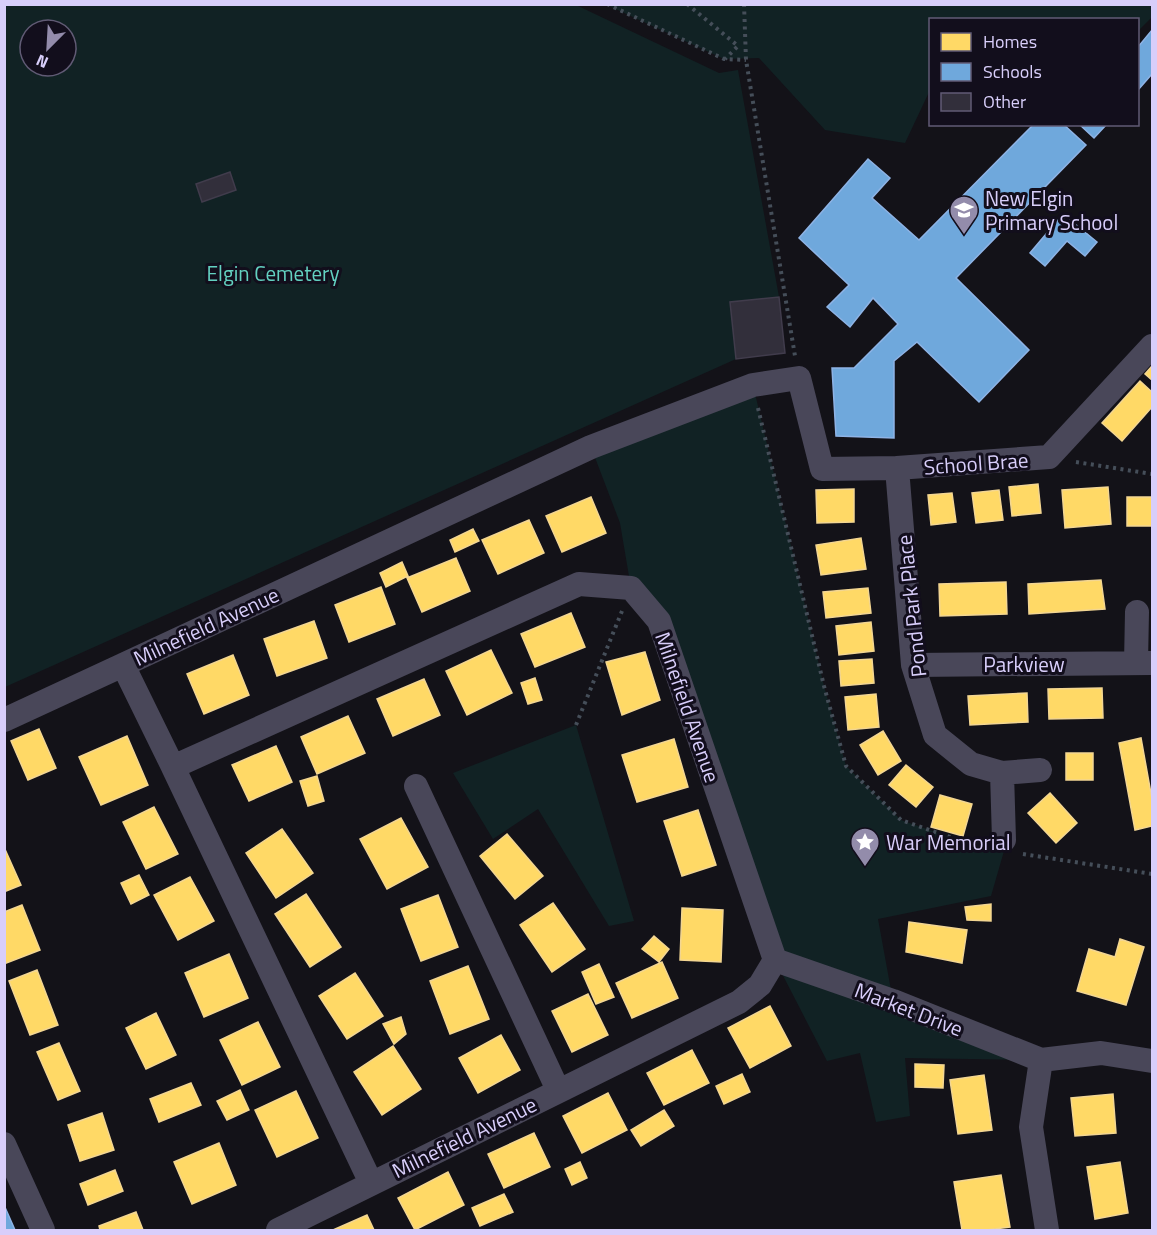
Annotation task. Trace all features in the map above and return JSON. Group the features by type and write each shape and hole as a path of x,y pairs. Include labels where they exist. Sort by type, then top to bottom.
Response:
{"street":[{"name":"School Brae","path":"799,378 822,469 897,468 1049,457 1152,346"},
{"name":"Milnefield Avenue","path":"4,720 591,447 753,385 799,378"},
{"name":"Pond Park Place","path":"897,468 913,665 935,735 971,764 1002,772 1040,770"},
{"path":"173,767 579,584 632,588"},
{"name":"Milnefield Avenue","path":"278,1230 739,1002 760,985 775,960 659,621 632,588"},
{"name":"Parkview","path":"913,665 1144,663 1137,612"},
{"name":"Milnefield Avenue","path":"123,665 370,1183"},
{"path":"1002,772 1004,847"},
{"name":"Milnefield Avenue","path":"416,786 558,1090"},
{"name":"Market Drive","path":"775,960 893,1001 1041,1060 1101,1053 1152,1061"},
{"path":"1041,1060 1031,1127 1047,1230"},
{"path":"4,1144 43,1230"}],"path":[{"path":"607,4 724,59 746,60"},
{"path":"687,4 738,46 724,59"},
{"path":"744,4 746,60 799,378"},
{"path":"753,385 824,686 846,766 901,820 961,841 1152,874"},
{"path":"1049,457 1152,474"},
{"path":"576,725 632,588"}],"green space":[{"path":"1152,4 1152,17 1139,30 1139,18 929,18 929,92 905,143 825,130 759,58 724,59 607,5"},
{"name":"Elgin Cemetery","path":"4,5 576,5 719,73 738,70 779,297 785,353 736,359 5,687"},
{"path":"753,385 824,686 846,766 901,820 961,841 1004,851 991,896 878,919 893,1001 1041,1060 905,1058 910,1116 876,1122 860,1053 827,1061 775,960 659,621 631,588 620,523 591,447"},
{"path":"576,725 634,921 609,926 538,809 493,839 453,773"}],"building: Homes":[{"path":"1152,366 1152,380 1145,374"},
{"path":"1140,381 1152,392 1152,407 1122,441 1102,423"},
{"path":"1038,484 1041,513 1012,516 1009,487"},
{"path":"1108,487 1111,524 1065,528 1062,490"},
{"path":"854,489 854,522 817,523 816,490"},
{"path":"999,490 1003,520 976,523 972,493"},
{"path":"952,493 956,522 931,525 928,495"},
{"path":"591,497 606,533 562,552 546,516"},
{"path":"1127,497 1152,497 1152,526 1127,526"},
{"path":"529,520 544,553 498,574 482,540"},
{"path":"473,529 479,541 455,552 450,540"},
{"path":"861,538 866,569 821,575 816,545"},
{"path":"456,558 470,591 422,612 407,578"},
{"path":"402,562 408,576 386,587 380,573"},
{"path":"1101,580 1105,609 1029,614 1028,584"},
{"path":"1006,582 1007,614 940,616 939,584"},
{"path":"381,587 395,624 349,642 335,605"},
{"path":"868,588 871,613 826,618 823,592"},
{"path":"571,613 585,647 535,667 521,634"},
{"path":"314,621 327,658 277,676 264,639"},
{"path":"871,622 874,651 839,655 836,626"},
{"path":"491,650 512,693 467,715 446,671"},
{"path":"645,652 660,700 622,715 606,662"},
{"path":"233,655 249,695 204,714 187,674"},
{"path":"872,659 874,683 841,686 839,661"},
{"path":"535,678 542,700 528,704 521,683"},
{"path":"424,679 440,715 393,736 377,699"},
{"path":"1102,688 1103,718 1049,719 1048,689"},
{"path":"1027,693 1028,722 970,725 968,696"},
{"path":"876,694 879,727 848,730 845,697"},
{"path":"348,716 365,753 317,774 301,737"},
{"path":"39,729 56,768 28,780 11,741"},
{"path":"883,731 901,761 878,775 860,745"},
{"path":"127,736 148,785 101,805 79,757"},
{"path":"1141,738 1152,799 1152,826 1135,830 1119,743"},
{"path":"674,739 688,787 637,802 622,755"},
{"path":"276,746 292,782 249,801 232,765"},
{"path":"1066,753 1093,753 1093,780 1066,780"},
{"path":"906,765 933,787 916,807 889,785"},
{"path":"317,776 324,801 308,806 300,781"},
{"path":"1050,793 1077,823 1056,843 1028,813"},
{"path":"940,795 972,804 963,836 931,827"},
{"path":"154,807 178,854 146,869 123,822"},
{"path":"698,810 716,865 682,876 664,821"},
{"path":"401,818 428,867 387,889 360,839"},
{"path":"282,829 313,873 276,898 246,853"},
{"path":"507,834 543,876 515,899 480,856"},
{"path":"4,847 21,885 4,892"},
{"path":"139,875 149,895 131,904 121,883"},
{"path":"190,877 214,921 178,940 154,895"},
{"path":"306,894 341,947 310,967 275,914"},
{"path":"438,895 458,947 421,961 401,909"},
{"path":"553,903 585,949 552,972 520,925"},
{"path":"991,904 991,921 967,920 965,907"},
{"path":"22,905 40,950 4,964 4,912"},
{"path":"682,908 723,910 721,962 680,960"},
{"path":"909,922 967,930 962,963 906,952"},
{"path":"654,936 669,949 659,962 642,949"},
{"path":"1120,939 1144,947 1126,1005 1077,991 1089,949 1115,957"},
{"path":"229,954 248,998 204,1017 185,973"},
{"path":"662,962 678,998 632,1018 616,983"},
{"path":"599,964 614,997 596,1004 582,972"},
{"path":"468,966 489,1019 450,1034 430,981"},
{"path":"37,970 58,1025 30,1035 9,981"},
{"path":"355,973 383,1016 347,1039 319,996"},
{"path":"588,994 608,1035 572,1052 552,1011"},
{"path":"770,1006 791,1046 750,1068 728,1028"},
{"path":"156,1013 176,1055 146,1069 126,1028"},
{"path":"401,1017 406,1034 394,1044 383,1024"},
{"path":"258,1022 280,1067 242,1085 220,1040"},
{"path":"501,1035 520,1070 478,1093 459,1058"},
{"path":"59,1043 80,1091 58,1100 37,1052"},
{"path":"393,1046 421,1089 382,1115 354,1072"},
{"path":"692,1050 709,1083 664,1105 647,1073"},
{"path":"915,1064 944,1065 943,1088 915,1087"},
{"path":"742,1074 750,1092 724,1104 716,1086"},
{"path":"984,1075 992,1130 958,1134 950,1080"},
{"path":"191,1083 201,1105 159,1122 150,1099"},
{"path":"240,1090 249,1110 227,1120 217,1101"},
{"path":"296,1091 318,1138 277,1157 255,1110"},
{"path":"608,1093 627,1130 582,1153 563,1116"},
{"path":"1113,1094 1116,1133 1075,1136 1071,1098"},
{"path":"664,1110 674,1126 641,1146 631,1130"},
{"path":"102,1113 114,1150 80,1161 68,1125"},
{"path":"534,1133 550,1167 504,1188 488,1154"},
{"path":"219,1143 236,1185 192,1204 174,1162"},
{"path":"580,1162 587,1178 572,1185 565,1169"},
{"path":"1120,1162 1128,1213 1095,1219 1087,1167"},
{"path":"115,1170 123,1191 88,1205 80,1184"},
{"path":"448,1172 464,1205 415,1230 398,1198"},
{"path":"1001,1175 1010,1227 962,1230 954,1182"},
{"path":"504,1194 513,1212 480,1226 472,1208"},
{"path":"136,1212 143,1230 100,1230 99,1226"},
{"path":"367,1215 374,1230 333,1230"}],"building: Schools":[{"path":"1152,30 1152,74 1139,89 1139,46"},
{"path":"1032,126 1065,126 1086,145 956,278 1029,350 979,402 917,342 894,361 894,438 836,436 832,368 854,368 898,324 873,298 850,327 827,307 849,285 799,238 868,159 890,178 872,198 919,240"},
{"path":"1081,126 1105,126 1094,138"},
{"path":"1063,214 1097,242 1085,256 1067,241 1045,266 1030,253"},
{"path":"4,1205 15,1230 4,1230"}],"building: Other":[{"path":"230,172 236,190 202,202 196,184"},
{"path":"779,297 785,353 736,359 730,302"}],"place":[{"name":"New Elgin Primary School","path":"964,236"},
{"name":"War Memorial","path":"865,868"}]}
